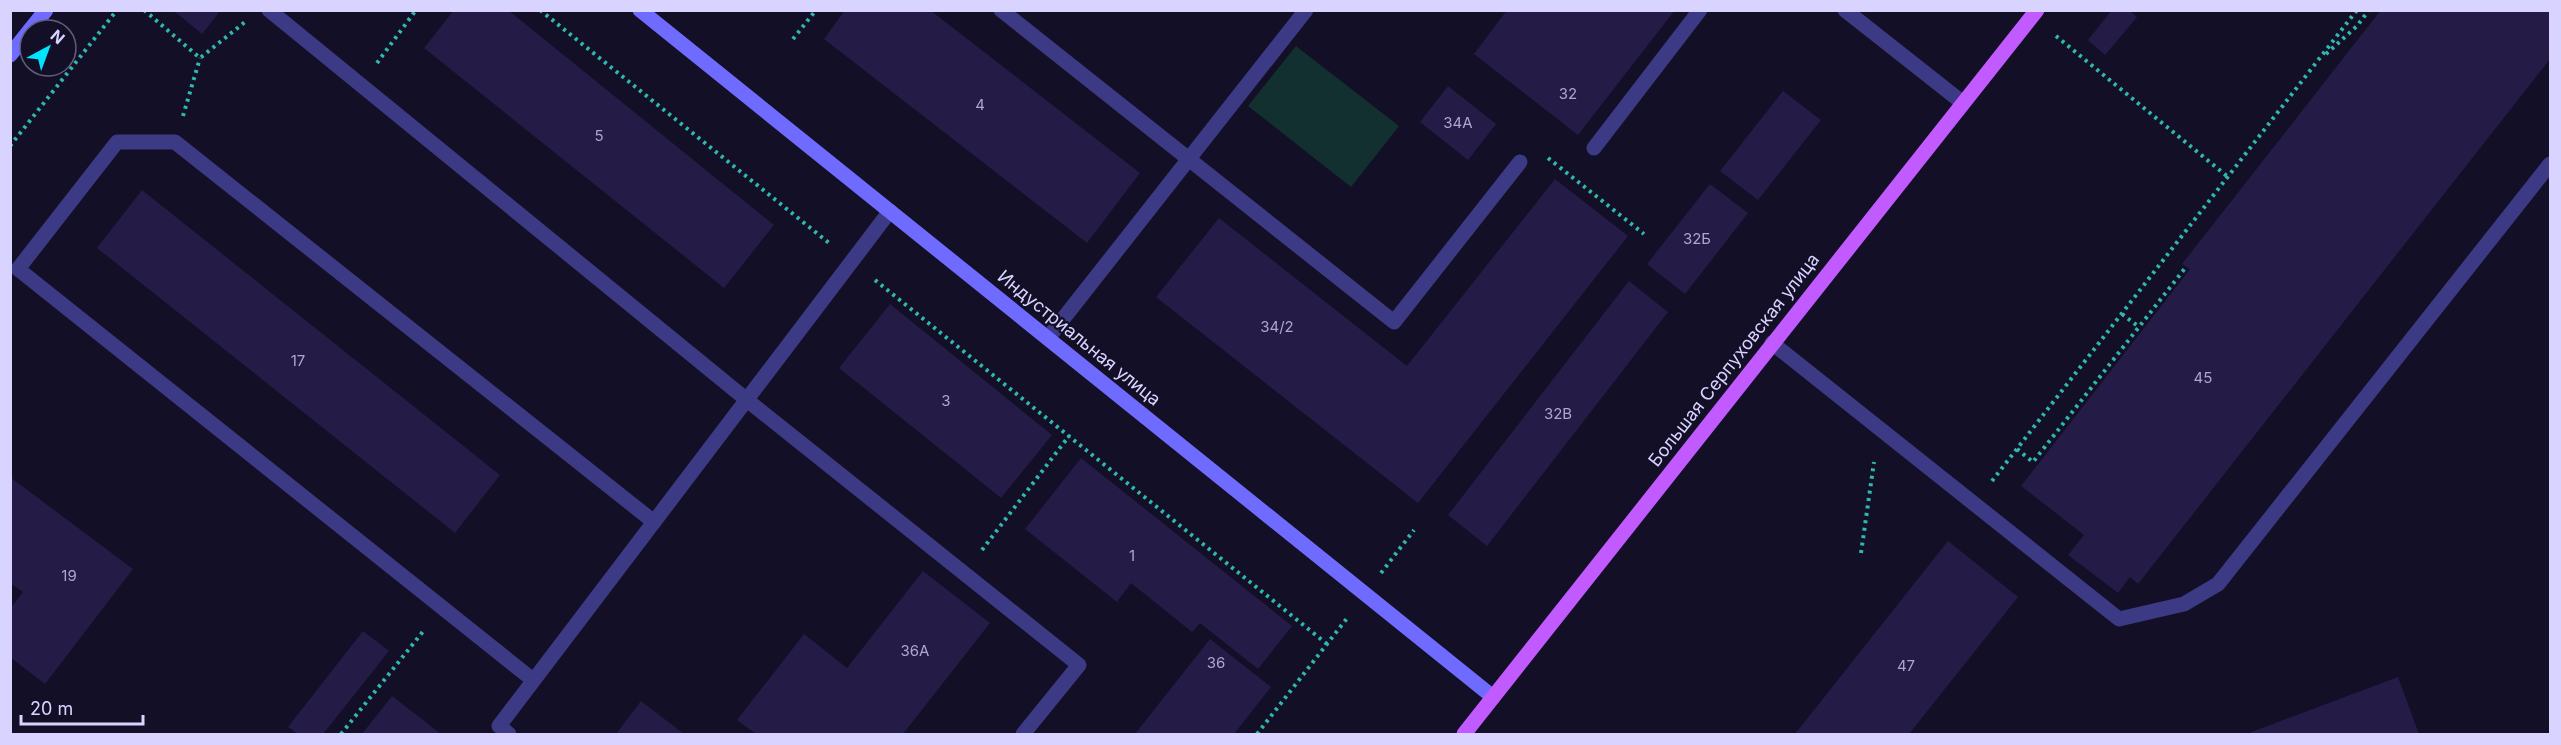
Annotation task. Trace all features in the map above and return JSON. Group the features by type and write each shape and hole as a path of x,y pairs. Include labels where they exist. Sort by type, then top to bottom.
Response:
{"main road":[{"name":"Большая Серпуховская улица","path":"1464,735 2037,10"}],"street":[{"name":"Индустриальная улица","path":"640,10 1493,697"}],"lane":[{"path":"269,10 747,399 1079,665 1023,735"},
{"path":"1002,10 1394,322 1520,162"},
{"path":"1048,338 1306,10"},
{"path":"1594,148 1700,10"},
{"path":"1845,10 1963,104"},
{"path":"533,680 18,269 117,142 175,142 654,522"},
{"path":"1772,343 2119,619 2184,604 2218,584 2550,164"},
{"path":"509,735 499,726 890,211"}],"path":[{"path":"10,146 117,10"},
{"path":"144,10 200,57"},
{"path":"361,85 416,10"},
{"path":"540,10 1327,644"},
{"path":"793,39 816,10"},
{"path":"1974,504 2358,10"},
{"path":"2318,61 2357,26 2369,10"},
{"path":"175,142 200,57 251,17"},
{"path":"2056,36 2228,177"},
{"path":"1520,162 1532,146 1644,234"},
{"path":"2017,449 2033,462 2186,267"},
{"path":"2122,314 2139,327"},
{"path":"1861,552 1878,428"},
{"path":"964,573 1069,436"},
{"path":"1257,735 1414,530"},
{"path":"341,735 442,608"}],"green space":[{"path":"1296,46 1399,126 1351,187 1248,106"}],"building":[{"path":"173,10 221,10 202,34"},
{"path":"454,10 508,10 774,225 724,288 424,48"},
{"path":"845,10 930,10 1140,173 1087,243 824,39"},
{"path":"1507,10 1675,10 1578,135 1474,54"},
{"path":"2112,10 2129,10 2137,17 2105,55 2088,40"},
{"path":"2381,10 2550,10 2550,59 2138,584 2130,577 2118,593 2068,555 2084,535 2021,486 2190,269 2182,264"},
{"path":"1448,86 1496,124 1468,160 1420,122"},
{"path":"1783,91 1821,120 1758,200 1720,171"},
{"path":"1555,179 1628,236 1418,503 1156,297 1219,218 1407,366"},
{"path":"1710,184 1748,213 1685,294 1647,264"},
{"path":"142,190 500,475 455,533 97,248"},
{"path":"1629,281 1668,312 1487,546 1448,515"},
{"path":"890,304 1052,435 1001,498 839,368"},
{"path":"1081,458 1292,626 1258,669 1200,623 1192,632 1131,583 1117,602 1025,529"},
{"path":"10,477 133,569 45,684 10,657 10,609 23,592 10,583"},
{"path":"1948,541 2018,597 1909,734 1795,734"},
{"path":"923,571 990,623 903,734 756,734 737,720 804,634 847,668"},
{"path":"363,631 389,651 323,734 298,734 288,727"},
{"path":"1210,639 1271,687 1234,734 1135,734"},
{"path":"2398,677 2419,734 2246,734"},
{"path":"392,696 441,734 362,734"},
{"path":"641,701 684,734 616,734"}]}
